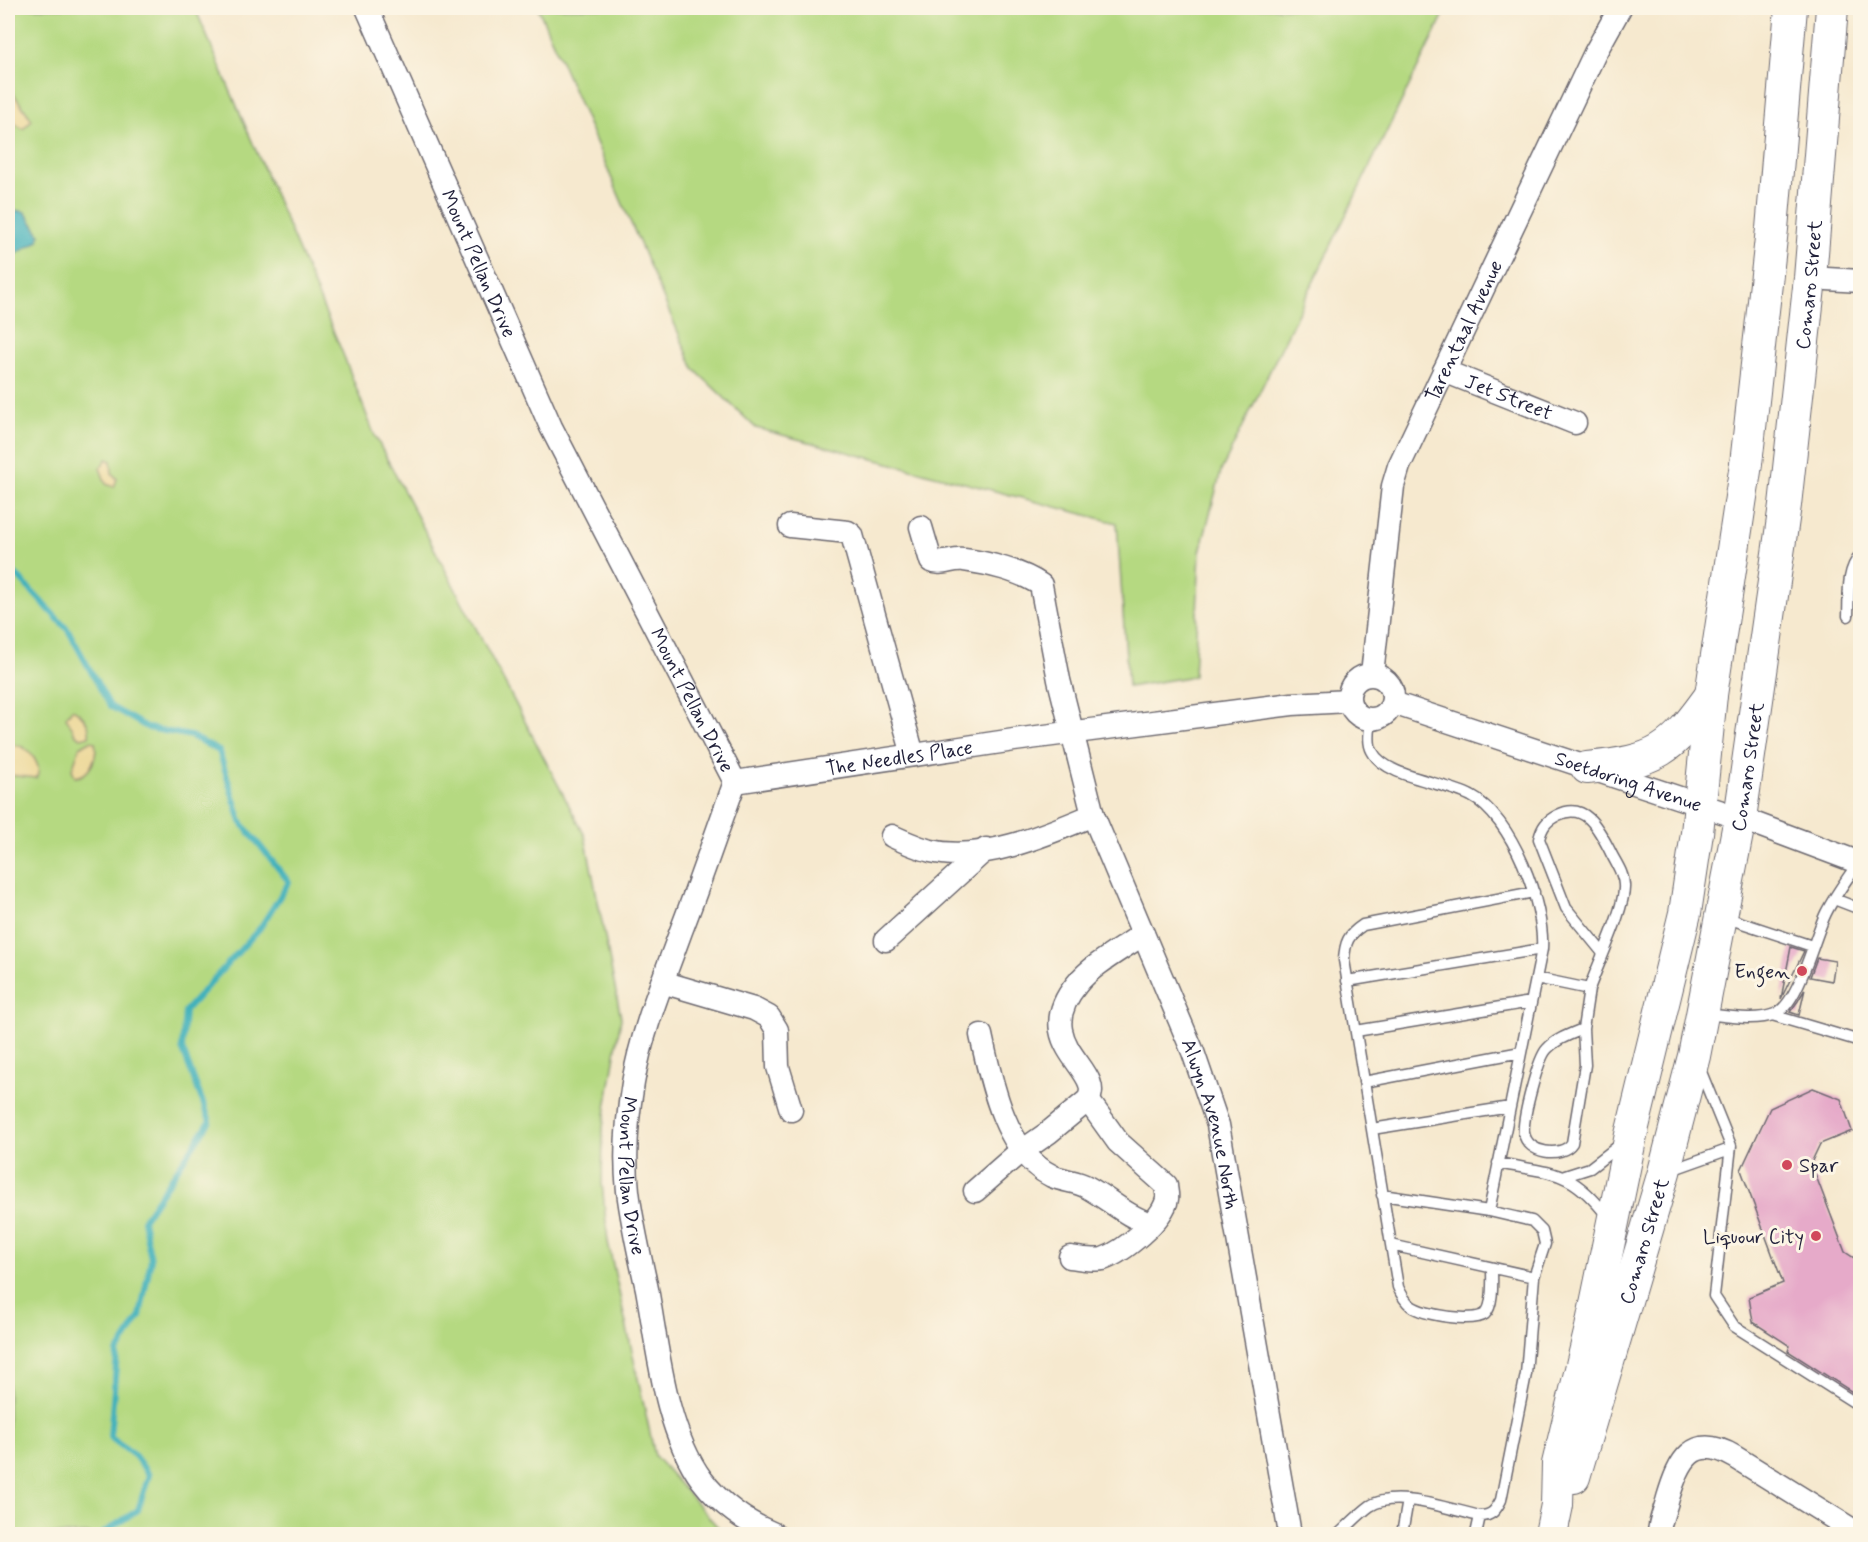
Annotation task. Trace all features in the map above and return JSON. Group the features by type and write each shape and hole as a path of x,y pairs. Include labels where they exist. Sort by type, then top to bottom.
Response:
{"street":[{"name":"Mount Pellan Drive","path":"367,8 551,427 735,782 662,982 633,1082 627,1137 628,1191 663,1371 676,1425 691,1462 702,1480 729,1507 754,1525 774,1534"},
{"name":"Tarentaal Avenue","path":"1372,674 1393,486 1408,445 1595,52 1620,8"},
{"name":"Comaro Street","path":"1554,1520 1558,1464 1591,1328 1611,1222 1631,1135 1685,913 1700,807 1711,695 1748,453 1772,229 1791,8"},
{"name":"Comaro Street","path":"1554,1520 1577,1472 1664,1172 1694,1056 1722,916 1740,818 1784,516 1810,278 1832,8"},
{"path":"1810,278 1860,281"},
{"name":"Jet Street","path":"1444,371 1575,423"},
{"path":"790,526 848,532 852,535 913,755"},
{"name":"Alwyn Avenue North","path":"921,527 931,561 936,563 961,559 990,565 1041,585 1068,733 1093,815 1193,1052 1218,1125 1290,1534"},
{"path":"1372,674 1390,683 1394,693 1389,712 1371,720 1361,717 1353,710 1349,701 1349,691 1354,682 1362,676 1372,674"},
{"path":"1587,768 1631,762 1663,751 1685,730 1711,695"},
{"path":"1068,733 1293,704 1349,701"},
{"name":"Soetdoring Avenue","path":"1393,703 1700,807 1740,818 1859,863"},
{"name":"The Needles Place","path":"735,782 1068,733"},
{"path":"892,836 932,851 964,853 1040,838 1093,815"},
{"path":"886,940 986,849"},
{"path":"975,1191 1023,1150 1088,1100 1091,1095 1090,1083 1069,1051 1060,1032 1062,1008 1076,985 1143,934"},
{"path":"662,982 754,1009 769,1017 777,1030 778,1067 791,1110"},
{"path":"981,1035 993,1088 1006,1124 1023,1150 1052,1176 1085,1186 1126,1213 1151,1224"},
{"path":"1070,1257 1101,1259 1122,1250 1151,1224 1162,1210 1167,1198 1166,1185 1118,1142 1088,1100"},
{"path":"1659,1534 1680,1462 1694,1451 1713,1448 1735,1457 1859,1534"}],"lane":[{"path":"1848,616 1851,574 1860,556"},
{"path":"1371,720 1368,741 1376,758 1390,768 1471,796 1490,809 1503,825 1534,892 1543,929 1542,949 1489,1211"},
{"path":"1583,1029 1553,1043 1541,1057 1530,1095 1524,1133 1528,1142 1537,1149 1561,1153 1572,1143 1585,1065 1583,1029 1589,989 1625,888 1623,877 1595,824 1586,815 1564,812 1548,820 1539,839 1566,908 1602,952"},
{"path":"1772,1015 1786,1006 1794,994 1812,946 1834,899 1859,863"},
{"path":"1492,1268 1489,1308 1485,1314 1475,1318 1426,1314 1411,1306 1403,1298 1398,1287 1347,981 1344,960 1345,943 1351,932 1363,925 1534,892"},
{"path":"1834,899 1860,909"},
{"path":"1722,916 1812,946"},
{"path":"1347,981 1542,949"},
{"path":"1536,978 1589,989"},
{"path":"1356,1031 1531,1002"},
{"path":"1703,1014 1772,1015 1860,1041"},
{"path":"1364,1082 1521,1052"},
{"path":"1694,1056 1730,1148 1714,1296 1716,1302 1734,1326 1860,1406"},
{"path":"1372,1129 1510,1107"},
{"path":"1565,1176 1603,1161 1631,1135"},
{"path":"1664,1172 1730,1148"},
{"path":"1498,1163 1565,1176 1589,1195 1611,1222"},
{"path":"1339,1534 1371,1506 1384,1500 1408,1500 1489,1516 1501,1500 1526,1374 1534,1277 1545,1244 1542,1231 1532,1221 1489,1211 1382,1195"},
{"path":"1391,1245 1534,1277"},
{"path":"1402,1534 1408,1500"},
{"path":"1476,1534 1480,1516"}],"green space":[{"path":"8,8 195,8 343,354 374,434 585,836 621,1018 603,1127 602,1183 608,1242 655,1456 724,1534 8,1534"},
{"path":"538,8 1447,8 1221,471 1200,552 1194,676 1128,687 1117,523 756,428 694,369"}],"sand":[{"path":"8,86 32,120 23,129 8,119"},
{"path":"107,459 111,461 112,473 117,479 114,487 106,484 100,468"},
{"path":"72,709 85,720 89,728 89,736 81,738 76,735 66,717"},
{"path":"90,741 95,742 96,747 92,764 85,773 75,777 72,769 80,747"},
{"path":"14,745 24,748 32,755 39,774 36,778 8,775 8,748"}],"water":[{"path":"8,209 25,212 40,234 38,241 8,259"}],"building":[{"path":"1791,947 1804,951 1781,999"},
{"path":"1817,958 1835,961 1832,981 1810,977"},
{"path":"1805,989 1799,1015 1790,1012 1798,1001"},
{"path":"1813,1088 1841,1099 1852,1131 1820,1144 1811,1163 1845,1252 1860,1262 1860,1397 1788,1351 1790,1346 1753,1322 1749,1297 1783,1283 1741,1170 1770,1108"}],"waterway":[{"path":"8,566 68,630 110,706 148,728 191,736 219,751 241,822 289,882 260,928 185,1011 182,1048 210,1121 143,1220 151,1259 140,1316 117,1353 110,1437 135,1456 149,1475 138,1510 102,1534"}],"place":[{"name":"Engen","path":"1802,971"},
{"name":"Spar","path":"1787,1165"},
{"name":"Liquour City","path":"1816,1236"}]}
